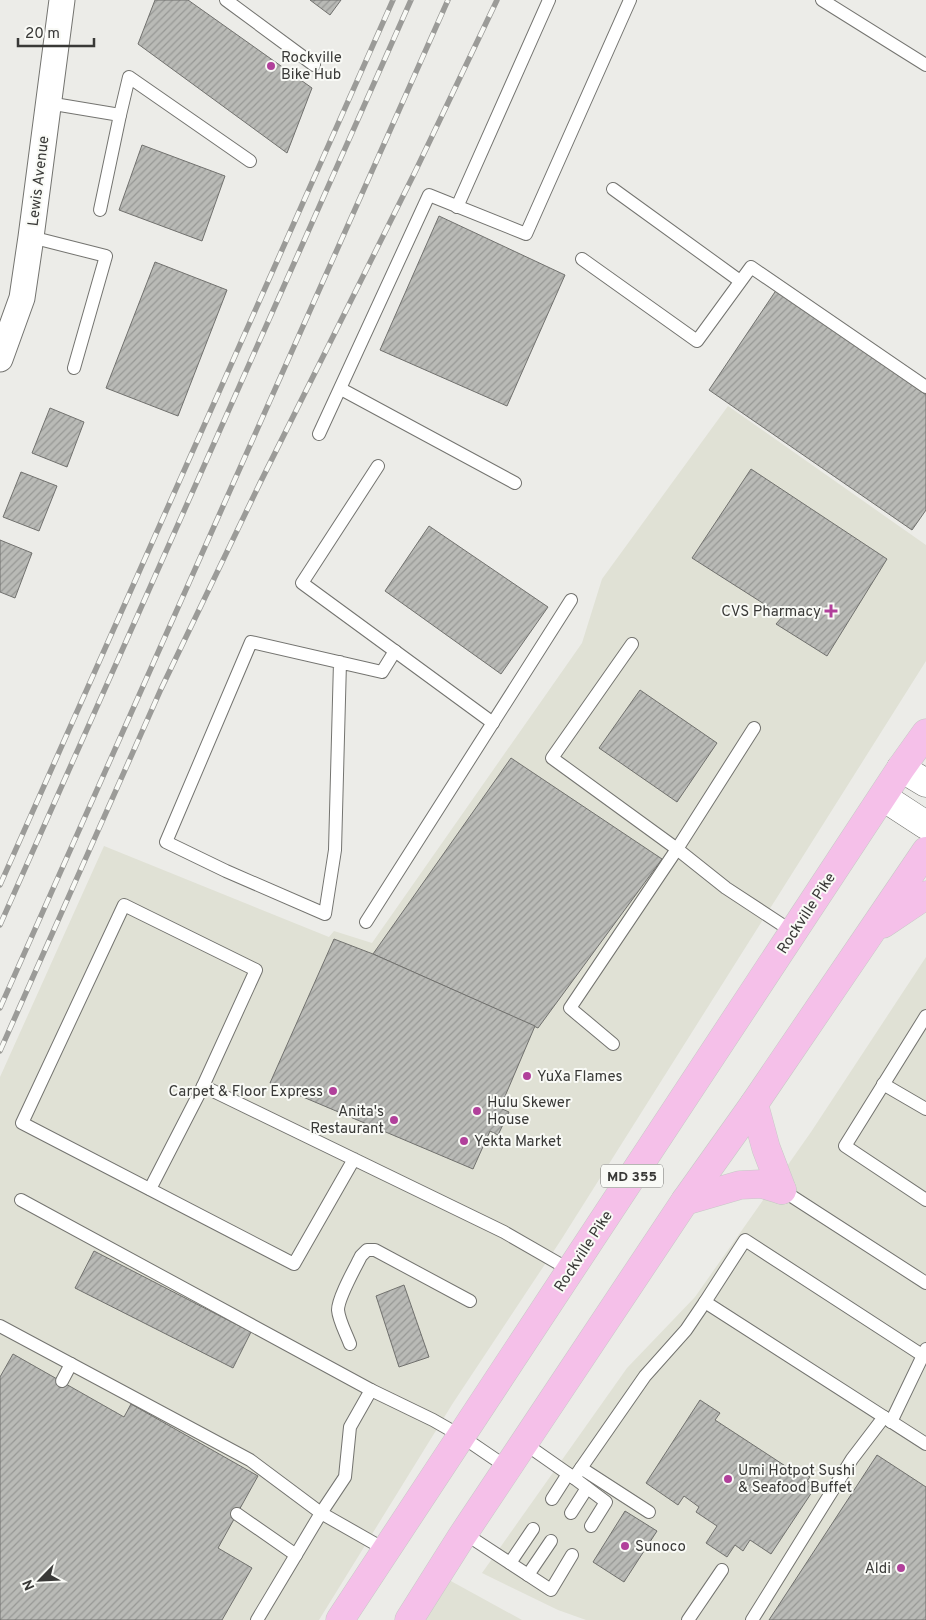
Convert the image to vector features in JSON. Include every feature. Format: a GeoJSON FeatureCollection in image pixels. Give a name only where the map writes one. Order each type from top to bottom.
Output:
{"type":"FeatureCollection","features":[{"type":"Feature","properties":{"kind":"main road","name":"Rockville Pike"},"geometry":{"type":"LineString","coordinates":[[340,1620],[883,797],[900,768],[926,733]]}},
{"type":"Feature","properties":{"kind":"main road"},"geometry":{"type":"LineString","coordinates":[[408,1620],[685,1201],[754,1104],[926,851]]}},
{"type":"Feature","properties":{"kind":"main road"},"geometry":{"type":"LineString","coordinates":[[868,936],[926,895]]}},
{"type":"Feature","properties":{"kind":"main road"},"geometry":{"type":"LineString","coordinates":[[754,1104],[766,1148],[782,1190]]}},
{"type":"Feature","properties":{"kind":"main road"},"geometry":{"type":"LineString","coordinates":[[685,1201],[740,1185],[762,1184],[782,1190]]}},
{"type":"Feature","properties":{"kind":"street","name":"Lewis Avenue"},"geometry":{"type":"LineString","coordinates":[[0,358],[22,298],[62,0]]}},
{"type":"Feature","properties":{"kind":"street"},"geometry":{"type":"LineString","coordinates":[[900,768],[926,783]]}},
{"type":"Feature","properties":{"kind":"street"},"geometry":{"type":"LineString","coordinates":[[883,797],[926,824]]}},
{"type":"Feature","properties":{"kind":"lane"},"geometry":{"type":"LineString","coordinates":[[226,0],[314,65]]}},
{"type":"Feature","properties":{"kind":"lane"},"geometry":{"type":"LineString","coordinates":[[457,207],[549,0]]}},
{"type":"Feature","properties":{"kind":"lane"},"geometry":{"type":"LineString","coordinates":[[320,434],[430,195],[526,234],[630,0]]}},
{"type":"Feature","properties":{"kind":"lane"},"geometry":{"type":"LineString","coordinates":[[822,0],[926,65]]}},
{"type":"Feature","properties":{"kind":"lane"},"geometry":{"type":"LineString","coordinates":[[100,210],[129,77],[250,161]]}},
{"type":"Feature","properties":{"kind":"lane"},"geometry":{"type":"LineString","coordinates":[[48,103],[120,115]]}},
{"type":"Feature","properties":{"kind":"lane"},"geometry":{"type":"LineString","coordinates":[[612,189],[740,281]]}},
{"type":"Feature","properties":{"kind":"lane"},"geometry":{"type":"LineString","coordinates":[[31,238],[106,256],[74,368]]}},
{"type":"Feature","properties":{"kind":"lane"},"geometry":{"type":"LineString","coordinates":[[582,258],[697,341],[751,267],[926,387]]}},
{"type":"Feature","properties":{"kind":"lane"},"geometry":{"type":"LineString","coordinates":[[341,389],[515,483]]}},
{"type":"Feature","properties":{"kind":"lane"},"geometry":{"type":"LineString","coordinates":[[378,466],[302,583],[493,723]]}},
{"type":"Feature","properties":{"kind":"lane"},"geometry":{"type":"LineString","coordinates":[[366,922],[571,600]]}},
{"type":"Feature","properties":{"kind":"lane"},"geometry":{"type":"LineString","coordinates":[[340,662],[335,850],[325,914],[226,871],[166,842],[251,642],[340,662],[382,672],[395,651]]}},
{"type":"Feature","properties":{"kind":"lane"},"geometry":{"type":"LineString","coordinates":[[632,644],[552,758],[677,849],[726,888],[794,932]]}},
{"type":"Feature","properties":{"kind":"lane"},"geometry":{"type":"LineString","coordinates":[[613,1044],[570,1008],[677,849],[754,728]]}},
{"type":"Feature","properties":{"kind":"lane"},"geometry":{"type":"LineString","coordinates":[[150,1189],[203,1086],[256,970],[124,905],[22,1123],[294,1264],[354,1159]]}},
{"type":"Feature","properties":{"kind":"lane"},"geometry":{"type":"LineString","coordinates":[[926,1016],[845,1146],[926,1200]]}},
{"type":"Feature","properties":{"kind":"lane"},"geometry":{"type":"LineString","coordinates":[[883,1084],[926,1109]]}},
{"type":"Feature","properties":{"kind":"lane"},"geometry":{"type":"LineString","coordinates":[[203,1086],[504,1232],[570,1270]]}},
{"type":"Feature","properties":{"kind":"lane"},"geometry":{"type":"LineString","coordinates":[[782,1190],[926,1283]]}},
{"type":"Feature","properties":{"kind":"lane"},"geometry":{"type":"LineString","coordinates":[[21,1200],[371,1390],[433,1420],[461,1436],[508,1468]]}},
{"type":"Feature","properties":{"kind":"lane"},"geometry":{"type":"LineString","coordinates":[[552,1499],[571,1476],[582,1468],[645,1376],[686,1330],[745,1240],[924,1352],[887,1419],[852,1459],[752,1620]]}},
{"type":"Feature","properties":{"kind":"lane"},"geometry":{"type":"LineString","coordinates":[[350,1344],[338,1308],[340,1298],[361,1256],[366,1250],[375,1250],[470,1301]]}},
{"type":"Feature","properties":{"kind":"lane"},"geometry":{"type":"LineString","coordinates":[[705,1302],[926,1444]]}},
{"type":"Feature","properties":{"kind":"lane"},"geometry":{"type":"LineString","coordinates":[[0,1326],[250,1460],[321,1513],[386,1550]]}},
{"type":"Feature","properties":{"kind":"lane"},"geometry":{"type":"LineString","coordinates":[[62,1381],[71,1364]]}},
{"type":"Feature","properties":{"kind":"lane"},"geometry":{"type":"LineString","coordinates":[[257,1620],[321,1513],[345,1477],[350,1427],[371,1390]]}},
{"type":"Feature","properties":{"kind":"lane"},"geometry":{"type":"LineString","coordinates":[[524,1443],[606,1502],[591,1526]]}},
{"type":"Feature","properties":{"kind":"lane"},"geometry":{"type":"LineString","coordinates":[[582,1468],[649,1512]]}},
{"type":"Feature","properties":{"kind":"lane"},"geometry":{"type":"LineString","coordinates":[[571,1513],[587,1488]]}},
{"type":"Feature","properties":{"kind":"lane"},"geometry":{"type":"LineString","coordinates":[[237,1514],[296,1555]]}},
{"type":"Feature","properties":{"kind":"lane"},"geometry":{"type":"LineString","coordinates":[[510,1563],[533,1528]]}},
{"type":"Feature","properties":{"kind":"lane"},"geometry":{"type":"LineString","coordinates":[[464,1533],[551,1590],[572,1555]]}},
{"type":"Feature","properties":{"kind":"lane"},"geometry":{"type":"LineString","coordinates":[[528,1575],[551,1541]]}},
{"type":"Feature","properties":{"kind":"lane"},"geometry":{"type":"LineString","coordinates":[[688,1620],[722,1570]]}},
{"type":"Feature","properties":{"kind":"shaded area"},"geometry":{"type":"Polygon","coordinates":[[[728,406],[926,545],[926,661],[561,1240],[453,1403],[319,1620],[0,1620],[0,1077],[104,846],[329,937],[334,931],[372,943],[582,643],[602,579],[728,406]]]}},
{"type":"Feature","properties":{"kind":"shaded area"},"geometry":{"type":"Polygon","coordinates":[[[926,957],[926,1620],[586,1620],[558,1610],[482,1573],[627,1368],[695,1297],[811,1132],[926,957]]]}},
{"type":"Feature","properties":{"kind":"shaded area"},"geometry":{"type":"Polygon","coordinates":[[[449,1580],[522,1620],[424,1620],[449,1580]]]}},
{"type":"Feature","properties":{"kind":"building"},"geometry":{"type":"Polygon","coordinates":[[[155,0],[188,0],[312,88],[287,153],[138,44],[155,0]]]}},
{"type":"Feature","properties":{"kind":"building"},"geometry":{"type":"Polygon","coordinates":[[[310,0],[341,0],[330,15],[310,0]]]}},
{"type":"Feature","properties":{"kind":"building"},"geometry":{"type":"Polygon","coordinates":[[[142,145],[225,176],[202,241],[119,210],[142,145]]]}},
{"type":"Feature","properties":{"kind":"building"},"geometry":{"type":"Polygon","coordinates":[[[439,216],[565,275],[507,406],[380,350],[439,216]]]}},
{"type":"Feature","properties":{"kind":"building"},"geometry":{"type":"Polygon","coordinates":[[[155,262],[227,290],[178,416],[106,388],[155,262]]]}},
{"type":"Feature","properties":{"kind":"building"},"geometry":{"type":"Polygon","coordinates":[[[777,289],[926,395],[926,510],[912,530],[709,390],[777,289]]]}},
{"type":"Feature","properties":{"kind":"building"},"geometry":{"type":"Polygon","coordinates":[[[50,408],[84,422],[67,467],[32,453],[50,408]]]}},
{"type":"Feature","properties":{"kind":"building","name":"CVS Pharmacy"},"geometry":{"type":"Polygon","coordinates":[[[751,469],[887,559],[827,656],[776,624],[783,616],[692,558],[751,469]]]}},
{"type":"Feature","properties":{"kind":"building"},"geometry":{"type":"Polygon","coordinates":[[[21,472],[57,486],[39,531],[3,517],[21,472]]]}},
{"type":"Feature","properties":{"kind":"building"},"geometry":{"type":"Polygon","coordinates":[[[429,526],[548,607],[501,674],[385,591],[429,526]]]}},
{"type":"Feature","properties":{"kind":"building"},"geometry":{"type":"Polygon","coordinates":[[[0,540],[32,553],[15,598],[0,592],[0,540]]]}},
{"type":"Feature","properties":{"kind":"building"},"geometry":{"type":"Polygon","coordinates":[[[640,690],[717,743],[677,802],[599,748],[640,690]]]}},
{"type":"Feature","properties":{"kind":"building"},"geometry":{"type":"Polygon","coordinates":[[[511,758],[662,859],[538,1028],[373,954],[511,758]]]}},
{"type":"Feature","properties":{"kind":"building"},"geometry":{"type":"Polygon","coordinates":[[[334,939],[373,954],[535,1026],[500,1108],[509,1112],[498,1135],[490,1131],[473,1169],[270,1083],[334,939]]]}},
{"type":"Feature","properties":{"kind":"building"},"geometry":{"type":"Polygon","coordinates":[[[94,1251],[251,1332],[233,1368],[75,1288],[94,1251]]]}},
{"type":"Feature","properties":{"kind":"building"},"geometry":{"type":"Polygon","coordinates":[[[404,1285],[429,1357],[399,1367],[376,1296],[404,1285]]]}},
{"type":"Feature","properties":{"kind":"building"},"geometry":{"type":"Polygon","coordinates":[[[13,1354],[124,1417],[131,1404],[258,1476],[218,1548],[252,1568],[222,1620],[0,1620],[0,1377],[13,1354]]]}},
{"type":"Feature","properties":{"kind":"building","name":"Umi Hotpot Sushi & Seafood Buffet"},"geometry":{"type":"Polygon","coordinates":[[[700,1400],[720,1413],[715,1420],[793,1471],[795,1468],[810,1477],[807,1481],[816,1486],[771,1554],[750,1540],[743,1551],[735,1545],[727,1557],[706,1543],[717,1526],[696,1512],[699,1507],[684,1496],[678,1505],[646,1483],[700,1400]]]}},
{"type":"Feature","properties":{"kind":"building"},"geometry":{"type":"Polygon","coordinates":[[[877,1455],[926,1487],[926,1620],[769,1620],[877,1455]]]}},
{"type":"Feature","properties":{"kind":"building","name":"Sunoco"},"geometry":{"type":"Polygon","coordinates":[[[625,1511],[657,1531],[624,1582],[593,1562],[625,1511]]]}},
{"type":"Feature","properties":{"kind":"railway"},"geometry":{"type":"LineString","coordinates":[[0,885],[393,0]]}},
{"type":"Feature","properties":{"kind":"railway"},"geometry":{"type":"LineString","coordinates":[[0,925],[411,0]]}},
{"type":"Feature","properties":{"kind":"railway"},"geometry":{"type":"LineString","coordinates":[[0,1008],[448,0]]}},
{"type":"Feature","properties":{"kind":"railway"},"geometry":{"type":"LineString","coordinates":[[0,1051],[161,689],[260,483],[415,172],[497,0]]}},
{"type":"Feature","properties":{"kind":"place","name":"Rockville Bike Hub"},"geometry":{"type":"Point","coordinates":[271,66]}},
{"type":"Feature","properties":{"kind":"place","name":"CVS Pharmacy"},"geometry":{"type":"Point","coordinates":[831,611]}},
{"type":"Feature","properties":{"kind":"place","name":"YuXa Flames"},"geometry":{"type":"Point","coordinates":[527,1076]}},
{"type":"Feature","properties":{"kind":"place","name":"Carpet & Floor Express"},"geometry":{"type":"Point","coordinates":[333,1091]}},
{"type":"Feature","properties":{"kind":"place","name":"Hulu Skewer House"},"geometry":{"type":"Point","coordinates":[477,1111]}},
{"type":"Feature","properties":{"kind":"place","name":"Anita's Restaurant"},"geometry":{"type":"Point","coordinates":[394,1120]}},
{"type":"Feature","properties":{"kind":"place","name":"Yekta Market"},"geometry":{"type":"Point","coordinates":[464,1141]}},
{"type":"Feature","properties":{"kind":"place","name":"Umi Hotpot Sushi & Seafood Buffet"},"geometry":{"type":"Point","coordinates":[728,1479]}},
{"type":"Feature","properties":{"kind":"place","name":"Sunoco"},"geometry":{"type":"Point","coordinates":[625,1546]}},
{"type":"Feature","properties":{"kind":"place","name":"Aldi"},"geometry":{"type":"Point","coordinates":[901,1568]}}]}
